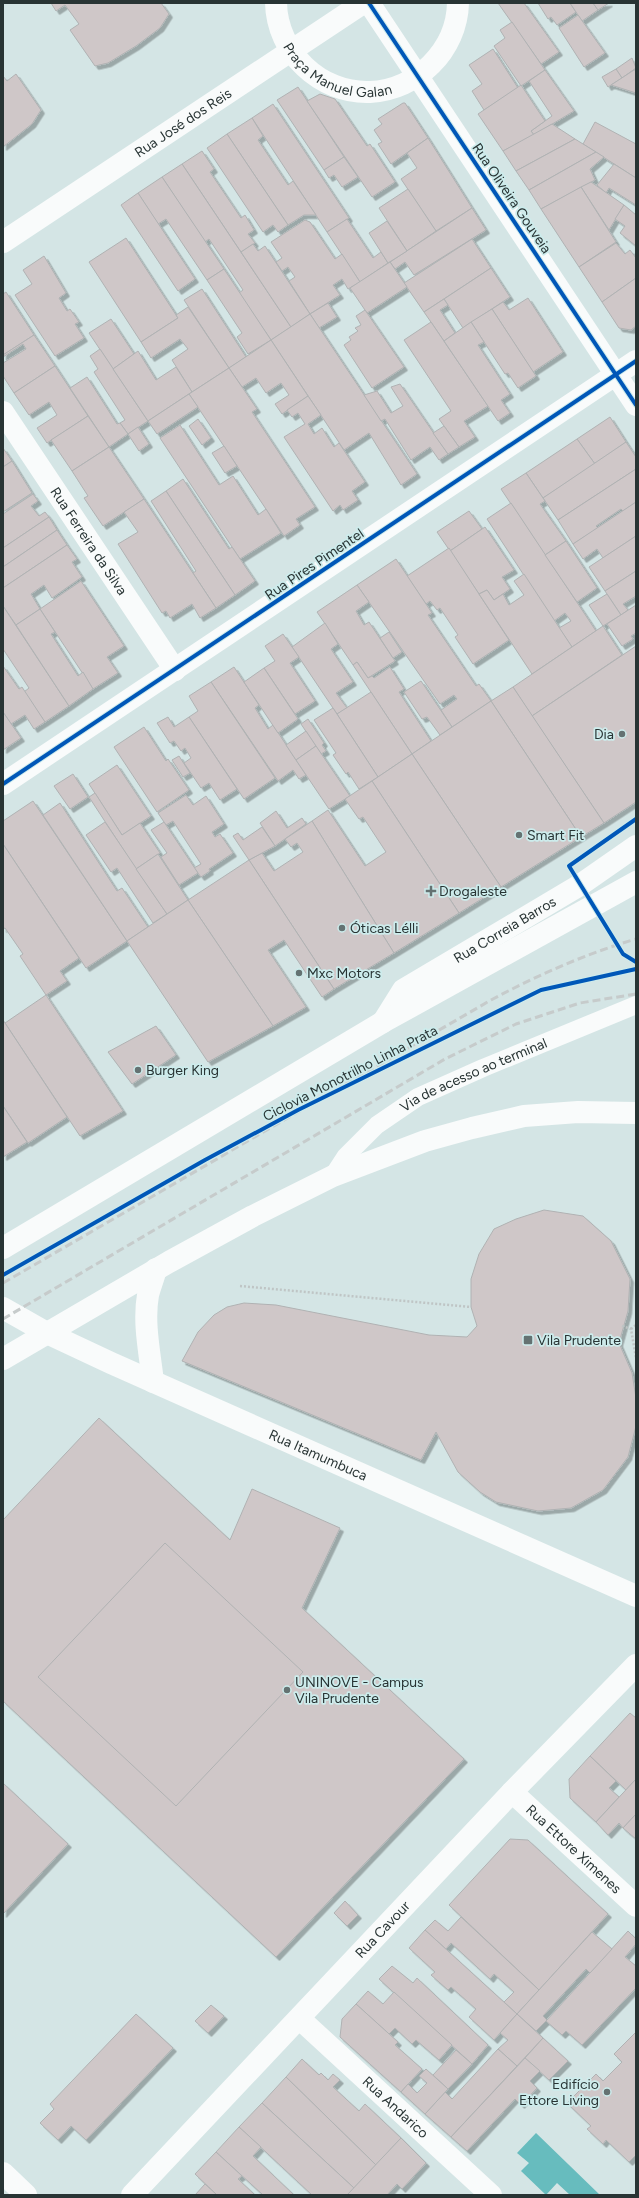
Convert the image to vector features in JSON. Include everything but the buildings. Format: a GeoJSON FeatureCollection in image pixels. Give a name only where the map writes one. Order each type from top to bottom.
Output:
{"type":"FeatureCollection","features":[{"type":"Feature","properties":{"kind":"main road","name":"Praça Manuel Galan"},"geometry":{"type":"LineString","coordinates":[[276,3],[276,15],[282,35],[290,51],[305,68],[320,79],[344,89],[370,92],[395,87],[418,76],[437,60],[450,39],[458,16],[458,3]]}},
{"type":"Feature","properties":{"kind":"main road","name":"Rua José dos Reis"},"geometry":{"type":"LineString","coordinates":[[3,242],[363,3]]}},
{"type":"Feature","properties":{"kind":"main road","name":"Rua Oliveira Gouveia"},"geometry":{"type":"LineString","coordinates":[[369,3],[636,405]]}},
{"type":"Feature","properties":{"kind":"main road","name":"Rua Pires Pimentel"},"geometry":{"type":"LineString","coordinates":[[3,784],[636,361]]}},
{"type":"Feature","properties":{"kind":"main road","name":"Rua Ferreira da Silva"},"geometry":{"type":"LineString","coordinates":[[3,412],[175,670]]}},
{"type":"Feature","properties":{"kind":"main road","name":"Rua Correia Barros"},"geometry":{"type":"LineString","coordinates":[[383,1022],[403,990],[580,885],[636,846]]}},
{"type":"Feature","properties":{"kind":"main road"},"geometry":{"type":"LineString","coordinates":[[3,1248],[383,1022],[636,882]]}},
{"type":"Feature","properties":{"kind":"main road"},"geometry":{"type":"LineString","coordinates":[[3,1359],[156,1269],[253,1216],[333,1176],[425,1141],[524,1116],[578,1112],[636,1113]]}},
{"type":"Feature","properties":{"kind":"main road"},"geometry":{"type":"LineString","coordinates":[[153,1382],[147,1333],[148,1296],[156,1269]]}},
{"type":"Feature","properties":{"kind":"main road","name":"Rua Itamumbuca"},"geometry":{"type":"LineString","coordinates":[[3,1308],[47,1333],[153,1382],[636,1596]]}},
{"type":"Feature","properties":{"kind":"main road","name":"Rua Cavour"},"geometry":{"type":"LineString","coordinates":[[132,2195],[300,2019],[512,1792],[636,1665]]}},
{"type":"Feature","properties":{"kind":"main road","name":"Rua Ettore Ximenes"},"geometry":{"type":"LineString","coordinates":[[512,1792],[636,1906]]}},
{"type":"Feature","properties":{"kind":"main road","name":"Rua Andarico"},"geometry":{"type":"LineString","coordinates":[[300,2019],[491,2195]]}},
{"type":"Feature","properties":{"kind":"main road"},"geometry":{"type":"LineString","coordinates":[[3,2173],[26,2195]]}},
{"type":"Feature","properties":{"kind":"lane"},"geometry":{"type":"LineString","coordinates":[[605,898],[636,895]]}},
{"type":"Feature","properties":{"kind":"lane","name":"Via de acesso ao terminal"},"geometry":{"type":"LineString","coordinates":[[333,1176],[346,1156],[377,1125],[418,1097],[483,1068],[636,1005]]}},
{"type":"Feature","properties":{"kind":"path"},"geometry":{"type":"LineString","coordinates":[[240,1286],[471,1307]]}},
{"type":"Feature","properties":{"kind":"path"},"geometry":{"type":"LineString","coordinates":[[631,1329],[636,1325]]}},
{"type":"Feature","properties":{"kind":"path"},"geometry":{"type":"LineString","coordinates":[[622,1326],[631,1329]]}},
{"type":"Feature","properties":{"kind":"path"},"geometry":{"type":"LineString","coordinates":[[631,1329],[636,1358]]}},
{"type":"Feature","properties":{"kind":"water"},"geometry":{"type":"Polygon","coordinates":[[[536,2133],[600,2195],[570,2195],[557,2183],[546,2195],[521,2171],[529,2163],[517,2153],[536,2133]]]}},
{"type":"Feature","properties":{"kind":"railway"},"geometry":{"type":"LineString","coordinates":[[3,1283],[491,1000],[562,966],[598,951],[636,939]]}},
{"type":"Feature","properties":{"kind":"railway"},"geometry":{"type":"LineString","coordinates":[[3,1319],[445,1059],[516,1024],[580,1003],[636,994]]}},
{"type":"Feature","properties":{"kind":"cycle path"},"geometry":{"type":"LineString","coordinates":[[369,3],[636,405]]}},
{"type":"Feature","properties":{"kind":"cycle path"},"geometry":{"type":"LineString","coordinates":[[3,784],[636,361]]}},
{"type":"Feature","properties":{"kind":"cycle path"},"geometry":{"type":"LineString","coordinates":[[636,819],[569,866],[623,954],[636,962]]}},
{"type":"Feature","properties":{"kind":"cycle path","name":"Ciclovia Monotrilho Linha Prata"},"geometry":{"type":"LineString","coordinates":[[3,1275],[205,1160],[298,1110],[541,990],[636,969]]}},
{"type":"Feature","properties":{"kind":"place","name":"Dia"},"geometry":{"type":"Point","coordinates":[622,734]}},
{"type":"Feature","properties":{"kind":"place","name":"Smart Fit"},"geometry":{"type":"Point","coordinates":[519,835]}},
{"type":"Feature","properties":{"kind":"place","name":"Drogaleste"},"geometry":{"type":"Point","coordinates":[431,891]}},
{"type":"Feature","properties":{"kind":"place","name":"Óticas Lélli"},"geometry":{"type":"Point","coordinates":[342,928]}},
{"type":"Feature","properties":{"kind":"place","name":"Mxc Motors"},"geometry":{"type":"Point","coordinates":[299,973]}},
{"type":"Feature","properties":{"kind":"place","name":"Burger King"},"geometry":{"type":"Point","coordinates":[138,1070]}},
{"type":"Feature","properties":{"kind":"place","name":"Vila Prudente"},"geometry":{"type":"Point","coordinates":[528,1340]}},
{"type":"Feature","properties":{"kind":"place","name":"UNINOVE - Campus Vila Prudente"},"geometry":{"type":"Point","coordinates":[287,1690]}},
{"type":"Feature","properties":{"kind":"place","name":"Edifício Ettore Living"},"geometry":{"type":"Point","coordinates":[607,2092]}}]}
